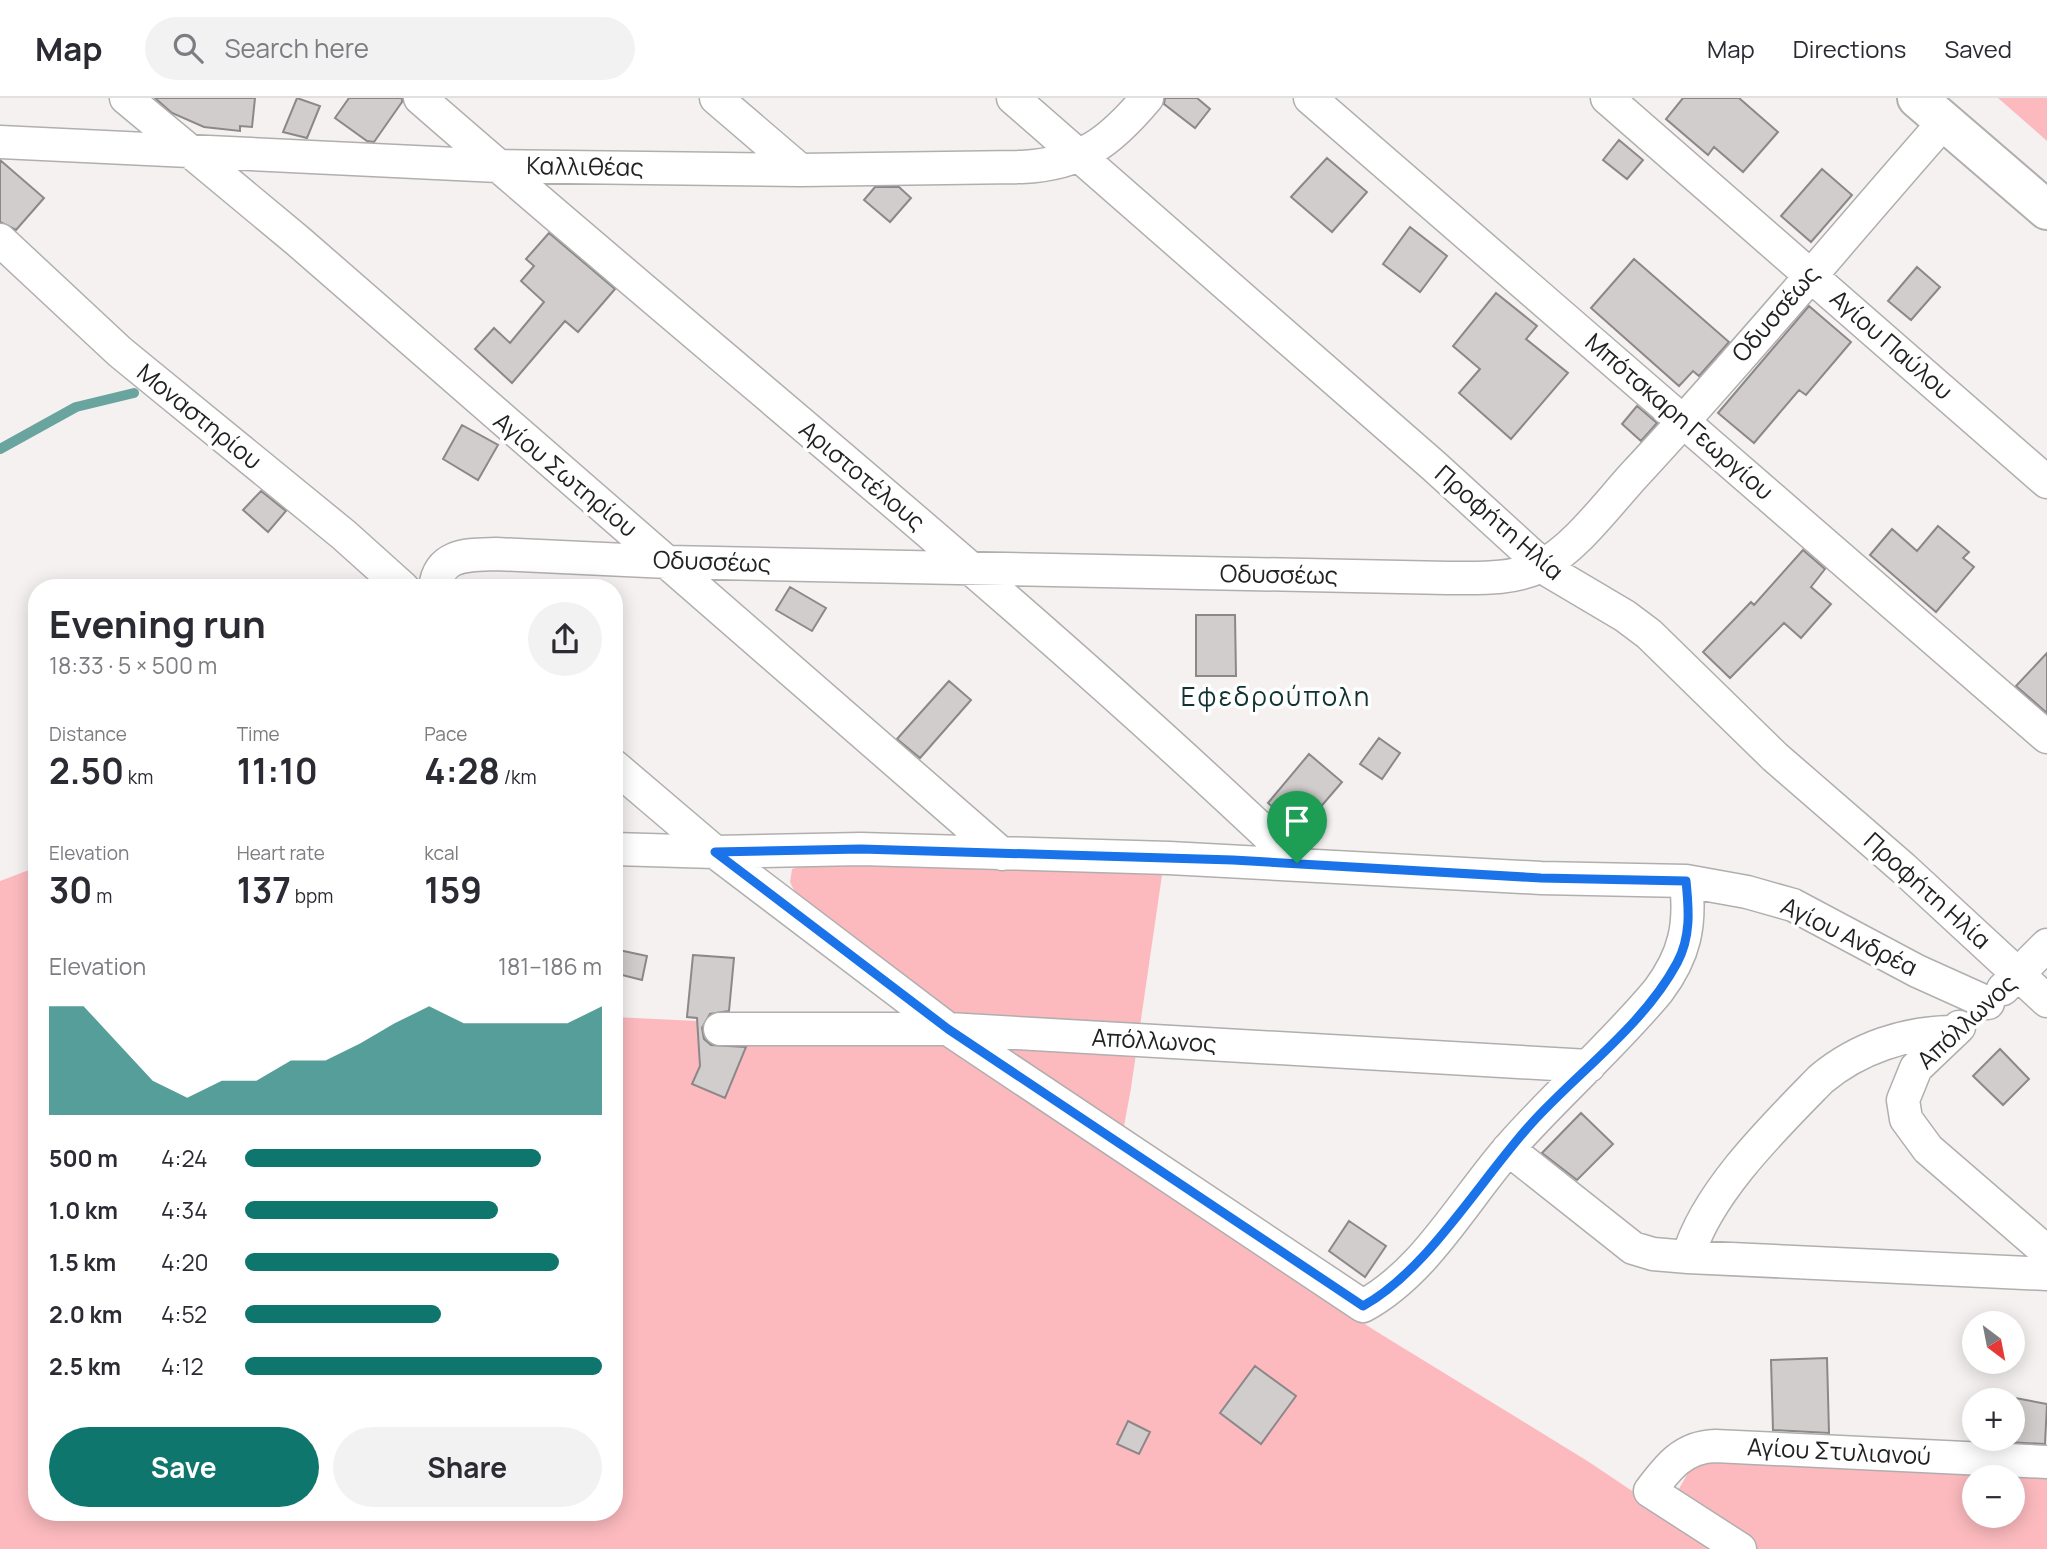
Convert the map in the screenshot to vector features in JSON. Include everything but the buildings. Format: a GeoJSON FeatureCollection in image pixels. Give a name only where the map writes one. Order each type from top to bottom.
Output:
{"type":"FeatureCollection","features":[{"type":"Feature","properties":{"kind":"street","name":"Αγίου Σωτηρίου"},"geometry":{"type":"LineString","coordinates":[[126,98],[668,562],[1002,854]]}},
{"type":"Feature","properties":{"kind":"street","name":"Αριστοτέλους"},"geometry":{"type":"LineString","coordinates":[[419,98],[970,568],[1199,769],[1297,863]]}},
{"type":"Feature","properties":{"kind":"street"},"geometry":{"type":"LineString","coordinates":[[716,98],[800,170]]}},
{"type":"Feature","properties":{"kind":"street","name":"Προφήτη Ηλία"},"geometry":{"type":"LineString","coordinates":[[1013,98],[1434,466],[1542,565],[1625,616],[1649,634],[1775,757],[1903,868],[2047,1001]]}},
{"type":"Feature","properties":{"kind":"street","name":"Καλλιθέας"},"geometry":{"type":"LineString","coordinates":[[0,142],[498,166],[800,170],[1022,167],[1044,166],[1079,158],[1110,136],[1147,98]]}},
{"type":"Feature","properties":{"kind":"street","name":"Μπότσκαρη Γεωργίου"},"geometry":{"type":"LineString","coordinates":[[1310,98],[2047,737]]}},
{"type":"Feature","properties":{"kind":"street","name":"Αγίου Παύλου"},"geometry":{"type":"LineString","coordinates":[[1607,98],[2047,482]]}},
{"type":"Feature","properties":{"kind":"street"},"geometry":{"type":"LineString","coordinates":[[1930,110],[2047,210]]}},
{"type":"Feature","properties":{"kind":"street","name":"Οδυσσέως"},"geometry":{"type":"LineString","coordinates":[[438,579],[443,565],[464,555],[668,562],[1471,578],[1508,576],[1542,565],[1567,546],[1684,421],[1810,274],[1930,110]]}},
{"type":"Feature","properties":{"kind":"street","name":"Μοναστηρίου"},"geometry":{"type":"LineString","coordinates":[[0,240],[120,352],[344,535],[393,579]]}},
{"type":"Feature","properties":{"kind":"street"},"geometry":{"type":"LineString","coordinates":[[623,774],[715,852],[948,1029],[1363,1306],[1388,1291],[1508,1149],[1635,1018],[1676,965],[1688,933],[1686,881]]}},
{"type":"Feature","properties":{"kind":"street","name":"Αγίου Ανδρέα"},"geometry":{"type":"LineString","coordinates":[[623,849],[715,852],[833,848],[1297,863],[1528,877],[1686,881],[1747,892],[1793,905],[1917,971],[1988,1003]]}},
{"type":"Feature","properties":{"kind":"street","name":"Απόλλωνος"},"geometry":{"type":"LineString","coordinates":[[2047,946],[1916,1068],[1905,1092],[1903,1108],[1908,1124],[1928,1149],[2047,1252]]}},
{"type":"Feature","properties":{"kind":"street","name":"Απόλλωνος"},"geometry":{"type":"LineString","coordinates":[[720,1028],[948,1029],[1589,1066]]}},
{"type":"Feature","properties":{"kind":"street"},"geometry":{"type":"LineString","coordinates":[[1688,1257],[1707,1212],[1735,1175],[1810,1090],[1835,1067],[1901,1038],[1930,1032],[1954,1032]]}},
{"type":"Feature","properties":{"kind":"street"},"geometry":{"type":"LineString","coordinates":[[1508,1149],[1633,1248],[1653,1254],[2047,1274]]}},
{"type":"Feature","properties":{"kind":"street","name":"Αγίου Στυλιανού"},"geometry":{"type":"LineString","coordinates":[[1740,1549],[1650,1491],[1673,1462],[1689,1450],[1702,1446],[2047,1462]]}},
{"type":"Feature","properties":{"kind":"shaded area"},"geometry":{"type":"Polygon","coordinates":[[[1998,98],[2047,98],[2047,141],[1998,98]]]}},
{"type":"Feature","properties":{"kind":"shaded area"},"geometry":{"type":"Polygon","coordinates":[[[816,862],[1162,875],[1118,1159],[1374,1330],[1589,1462],[1665,1513],[1700,1452],[1962,1468],[1962,1528],[2025,1528],[2025,1472],[2047,1473],[2047,1549],[0,1549],[0,881],[28,870],[28,1521],[623,1521],[623,1017],[719,1022],[991,1044],[799,901],[790,882],[792,869],[816,862]]]}},
{"type":"Feature","properties":{"kind":"waterway"},"geometry":{"type":"LineString","coordinates":[[0,449],[76,407],[134,393]]}},
{"type":"Feature","properties":{"kind":"district","name":"Εφεδρούπολη"},"geometry":{"type":"Point","coordinates":[1276,697]}},
{"type":"Feature","properties":{"kind":"route"},"geometry":{"type":"LineString","coordinates":[[833,848],[1297,863],[1541,878],[1686,881],[1688,933],[1682,953],[1668,978],[1635,1018],[1508,1149],[1440,1234],[1388,1291],[1363,1306],[948,1029],[715,852],[833,848]]}}]}
